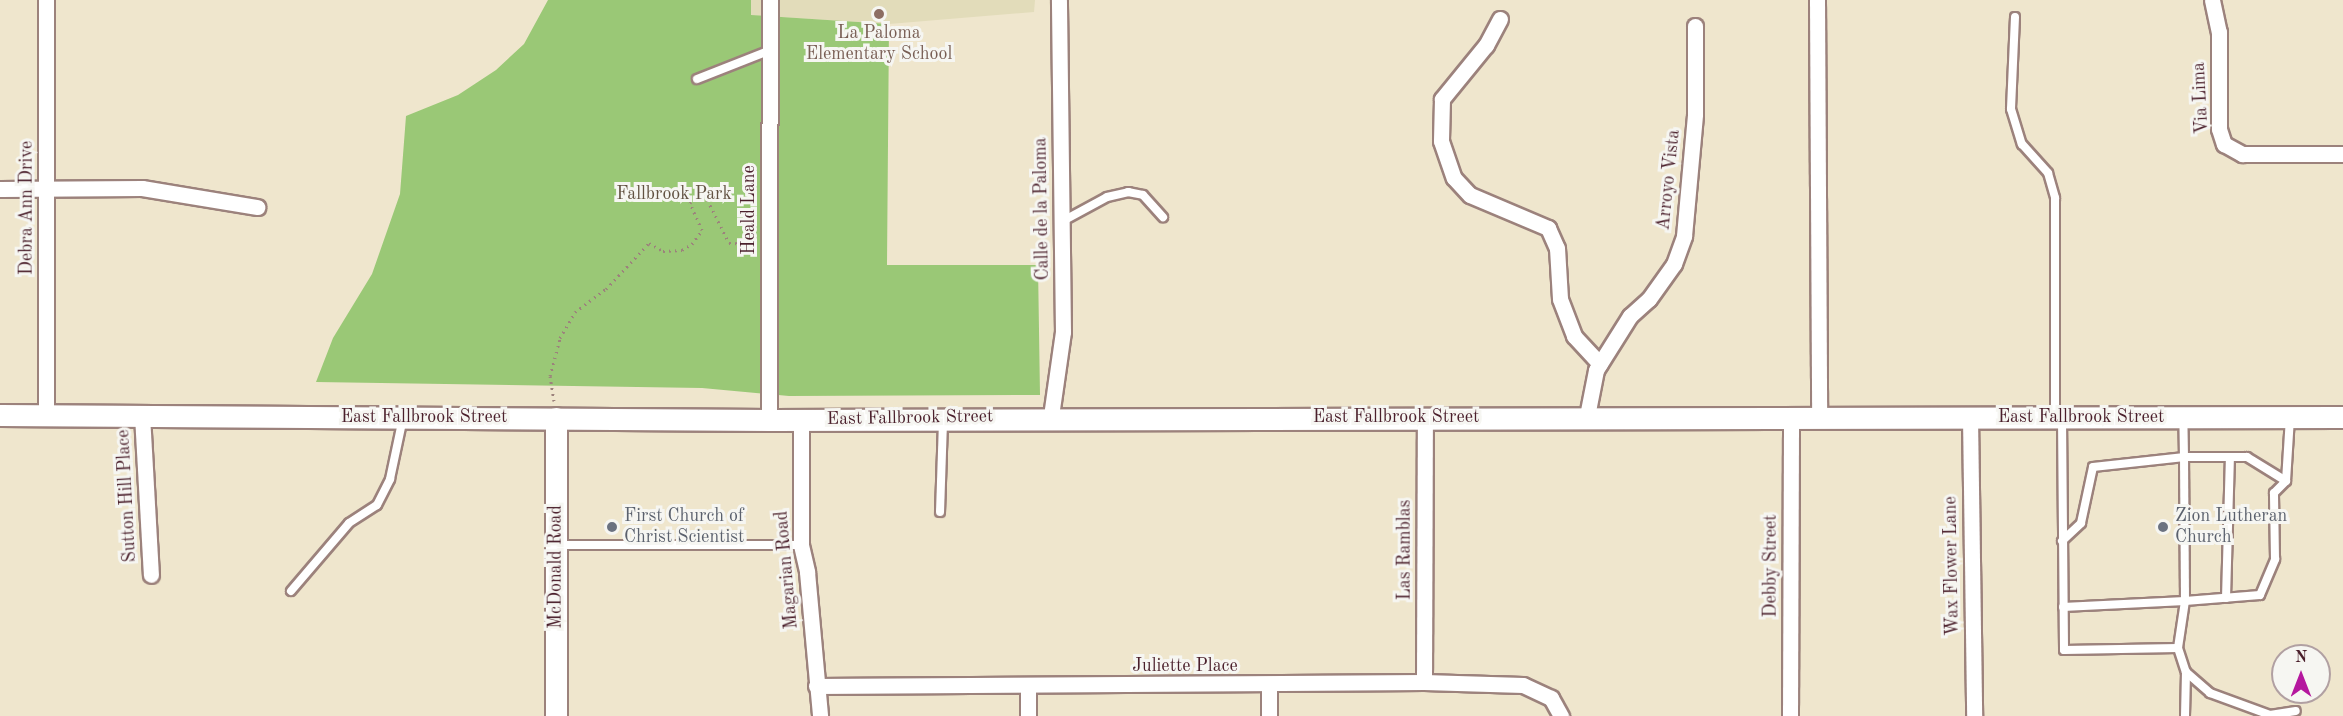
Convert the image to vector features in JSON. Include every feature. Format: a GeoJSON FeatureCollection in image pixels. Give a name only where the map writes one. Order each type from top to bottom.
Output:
{"type":"FeatureCollection","features":[{"type":"Feature","properties":{"kind":"main road","name":"East Fallbrook Street"},"geometry":{"type":"LineString","coordinates":[[0,415],[770,420],[1051,416],[2343,417]]}},
{"type":"Feature","properties":{"kind":"main road","name":"McDonald Road"},"geometry":{"type":"LineString","coordinates":[[556,418],[556,716]]}},
{"type":"Feature","properties":{"kind":"street","name":"Debra Ann Drive"},"geometry":{"type":"LineString","coordinates":[[46,0],[46,415]]}},
{"type":"Feature","properties":{"kind":"street","name":"Heald Lane"},"geometry":{"type":"LineString","coordinates":[[770,0],[768,51],[770,420]]}},
{"type":"Feature","properties":{"kind":"street","name":"Calle de la Paloma"},"geometry":{"type":"LineString","coordinates":[[1051,416],[1063,332],[1059,0]]}},
{"type":"Feature","properties":{"kind":"street"},"geometry":{"type":"LineString","coordinates":[[1817,0],[1819,418]]}},
{"type":"Feature","properties":{"kind":"street","name":"Via Lima"},"geometry":{"type":"LineString","coordinates":[[2212,0],[2219,32],[2219,129],[2224,144],[2242,154],[2343,154]]}},
{"type":"Feature","properties":{"kind":"street"},"geometry":{"type":"LineString","coordinates":[[1500,19],[1486,45],[1443,99],[1441,141],[1454,178],[1470,195],[1548,228],[1557,248],[1560,299],[1574,336],[1599,364]]}},
{"type":"Feature","properties":{"kind":"street","name":"Arroyo Vista"},"geometry":{"type":"LineString","coordinates":[[1587,416],[1587,401],[1599,364],[1630,316],[1649,299],[1674,264],[1684,236],[1695,114],[1695,26]]}},
{"type":"Feature","properties":{"kind":"street"},"geometry":{"type":"LineString","coordinates":[[0,189],[142,188],[257,207]]}},
{"type":"Feature","properties":{"kind":"street","name":"Sutton Hill Place"},"geometry":{"type":"LineString","coordinates":[[142,415],[151,575]]}},
{"type":"Feature","properties":{"kind":"street","name":"Debby Street"},"geometry":{"type":"LineString","coordinates":[[1790,716],[1791,416]]}},
{"type":"Feature","properties":{"kind":"street","name":"Wax Flower Lane"},"geometry":{"type":"LineString","coordinates":[[1970,416],[1974,716]]}},
{"type":"Feature","properties":{"kind":"street","name":"Las Ramblas"},"geometry":{"type":"LineString","coordinates":[[1424,682],[1425,418]]}},
{"type":"Feature","properties":{"kind":"street","name":"Magarian Road"},"geometry":{"type":"LineString","coordinates":[[801,420],[801,545],[807,572],[820,716]]}},
{"type":"Feature","properties":{"kind":"street","name":"Juliette Place"},"geometry":{"type":"LineString","coordinates":[[816,686],[1269,685],[1424,682],[1523,685],[1551,698],[1561,716]]}},
{"type":"Feature","properties":{"kind":"street"},"geometry":{"type":"LineString","coordinates":[[1028,685],[1028,716]]}},
{"type":"Feature","properties":{"kind":"street"},"geometry":{"type":"LineString","coordinates":[[1269,685],[1269,716]]}},
{"type":"Feature","properties":{"kind":"lane"},"geometry":{"type":"LineString","coordinates":[[2014,17],[2011,109],[2022,144],[2048,173],[2055,198],[2064,650],[2178,648]]}},
{"type":"Feature","properties":{"kind":"lane"},"geometry":{"type":"LineString","coordinates":[[697,79],[768,51]]}},
{"type":"Feature","properties":{"kind":"lane"},"geometry":{"type":"LineString","coordinates":[[1061,222],[1107,197],[1128,192],[1143,195],[1163,217]]}},
{"type":"Feature","properties":{"kind":"lane"},"geometry":{"type":"LineString","coordinates":[[291,591],[349,524],[377,506],[390,479],[404,416]]}},
{"type":"Feature","properties":{"kind":"lane"},"geometry":{"type":"LineString","coordinates":[[2183,417],[2185,601],[2178,648],[2186,672],[2185,716]]}},
{"type":"Feature","properties":{"kind":"lane"},"geometry":{"type":"LineString","coordinates":[[2063,608],[2260,595],[2275,559],[2274,493],[2286,481],[2290,417]]}},
{"type":"Feature","properties":{"kind":"lane"},"geometry":{"type":"LineString","coordinates":[[940,512],[944,418]]}},
{"type":"Feature","properties":{"kind":"lane"},"geometry":{"type":"LineString","coordinates":[[2062,542],[2081,523],[2093,467],[2184,457],[2247,457],[2286,481]]}},
{"type":"Feature","properties":{"kind":"lane"},"geometry":{"type":"LineString","coordinates":[[2226,598],[2230,457]]}},
{"type":"Feature","properties":{"kind":"lane"},"geometry":{"type":"LineString","coordinates":[[556,545],[801,545]]}},
{"type":"Feature","properties":{"kind":"lane"},"geometry":{"type":"LineString","coordinates":[[2186,672],[2210,693],[2270,715],[2296,711]]}},
{"type":"Feature","properties":{"kind":"path"},"geometry":{"type":"LineString","coordinates":[[556,418],[550,376],[560,338],[576,312],[606,290],[649,243],[663,251],[682,250],[693,244],[702,230],[690,203],[702,189],[729,243],[769,243]]}},
{"type":"Feature","properties":{"kind":"shaded area","name":"La Paloma Elementary School"},"geometry":{"type":"Polygon","coordinates":[[[751,0],[1035,0],[1034,12],[889,24],[750,15],[751,0]]]}},
{"type":"Feature","properties":{"kind":"green space","name":"Fallbrook Park"},"geometry":{"type":"Polygon","coordinates":[[[548,0],[751,0],[751,15],[889,24],[887,265],[1038,265],[1040,395],[789,396],[702,388],[316,382],[333,338],[372,274],[400,194],[406,116],[458,95],[496,70],[524,44],[548,0]]]}},
{"type":"Feature","properties":{"kind":"place","name":"La Paloma Elementary School"},"geometry":{"type":"Point","coordinates":[879,14]}},
{"type":"Feature","properties":{"kind":"place","name":"First Church of Christ Scientist"},"geometry":{"type":"Point","coordinates":[612,527]}},
{"type":"Feature","properties":{"kind":"place","name":"Zion Lutheran Church"},"geometry":{"type":"Point","coordinates":[2163,527]}}]}
